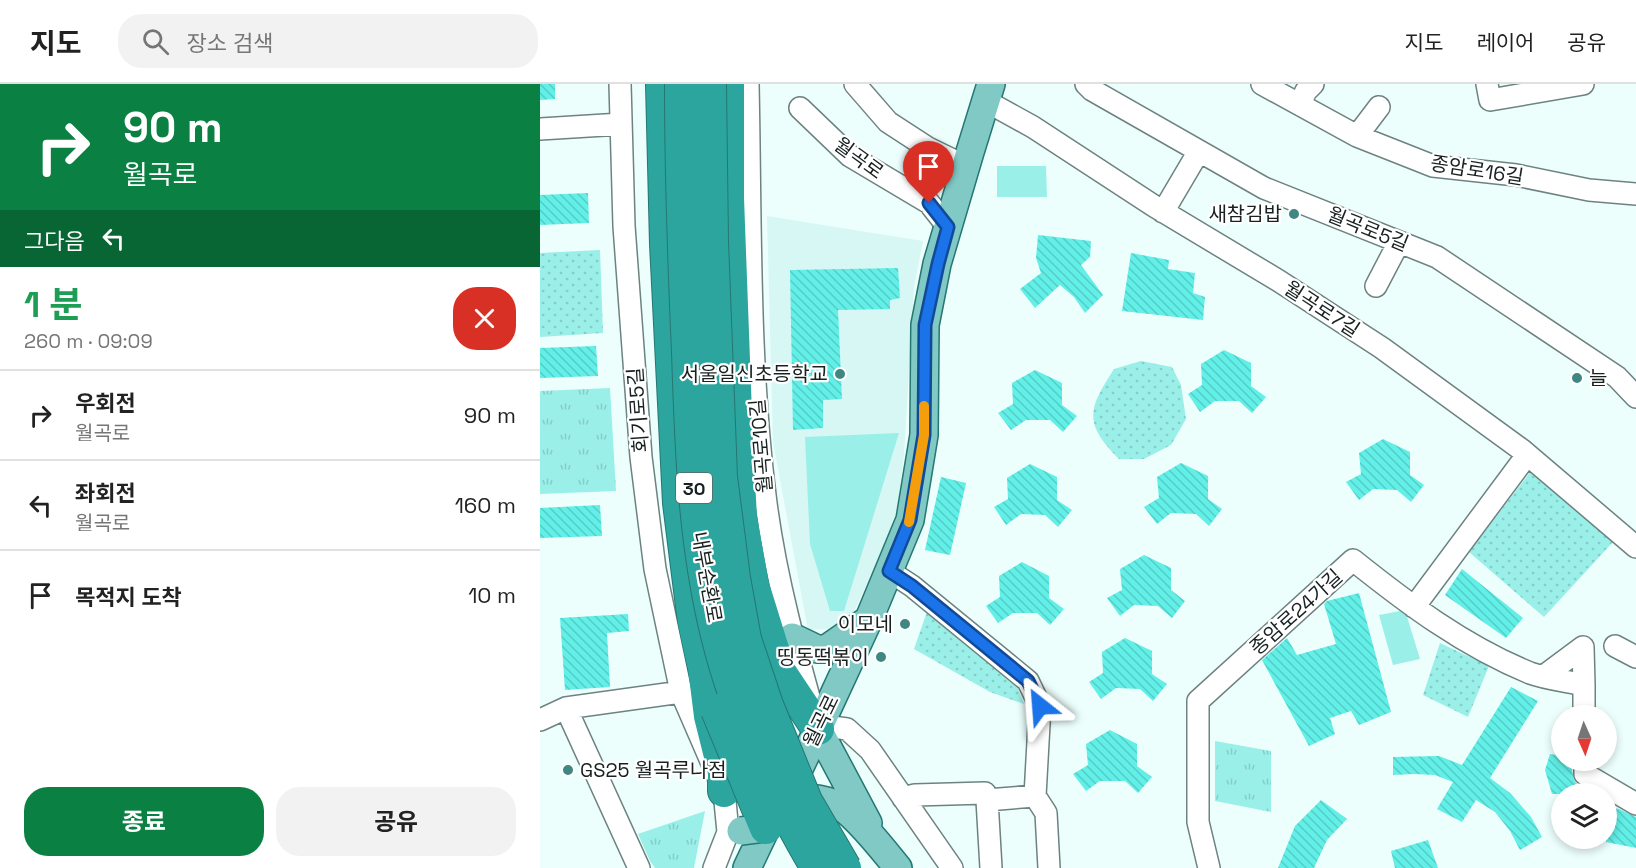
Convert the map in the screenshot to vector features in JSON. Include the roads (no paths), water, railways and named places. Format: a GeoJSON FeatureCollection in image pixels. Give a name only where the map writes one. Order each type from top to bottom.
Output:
{"type":"FeatureCollection","features":[{"type":"Feature","properties":{"kind":"highway"},"geometry":{"type":"LineString","coordinates":[[662,84],[666,244],[678,503],[694,622],[704,668],[717,710],[747,843]]}},
{"type":"Feature","properties":{"kind":"highway","name":"내부순환로"},"geometry":{"type":"LineString","coordinates":[[681,84],[682,212],[690,424],[693,479],[704,574],[717,637],[744,719],[763,768],[817,868]]}},
{"type":"Feature","properties":{"kind":"highway","name":"내부순환로"},"geometry":{"type":"LineString","coordinates":[[710,84],[712,242],[721,477],[734,578],[746,639],[766,705],[807,801],[845,868]]}},
{"type":"Feature","properties":{"kind":"highway"},"geometry":{"type":"LineString","coordinates":[[728,84],[728,198],[736,441],[741,518],[753,585],[780,672],[812,742]]}},
{"type":"Feature","properties":{"kind":"highway"},"geometry":{"type":"LineString","coordinates":[[704,668],[710,716],[724,781]]}},
{"type":"Feature","properties":{"kind":"main road","name":"월곡로"},"geometry":{"type":"LineString","coordinates":[[747,843],[798,797],[812,742],[869,619],[910,520],[924,435],[925,325],[948,227],[989,93]]}},
{"type":"Feature","properties":{"kind":"main road"},"geometry":{"type":"LineString","coordinates":[[792,637],[818,649],[826,649],[869,619]]}},
{"type":"Feature","properties":{"kind":"main road"},"geometry":{"type":"LineString","coordinates":[[812,742],[890,858]]}},
{"type":"Feature","properties":{"kind":"main road"},"geometry":{"type":"LineString","coordinates":[[798,797],[838,805],[890,858]]}},
{"type":"Feature","properties":{"kind":"street","name":"회기로5길"},"geometry":{"type":"LineString","coordinates":[[620,84],[624,226],[641,457],[655,569],[681,692],[724,781],[747,843],[714,868]]}},
{"type":"Feature","properties":{"kind":"street","name":"월곡로10길"},"geometry":{"type":"LineString","coordinates":[[748,84],[750,229],[760,445],[766,504],[812,742]]}},
{"type":"Feature","properties":{"kind":"street"},"geometry":{"type":"LineString","coordinates":[[855,84],[888,122],[928,148],[965,166]]}},
{"type":"Feature","properties":{"kind":"street","name":"종암로16길"},"geometry":{"type":"LineString","coordinates":[[1262,84],[1357,136],[1433,166],[1516,175],[1589,190],[1636,194]]}},
{"type":"Feature","properties":{"kind":"street"},"geometry":{"type":"LineString","coordinates":[[1300,104],[1306,91],[1313,84]]}},
{"type":"Feature","properties":{"kind":"street"},"geometry":{"type":"LineString","coordinates":[[1489,92],[1569,85]]}},
{"type":"Feature","properties":{"kind":"street","name":"월곡로5길"},"geometry":{"type":"LineString","coordinates":[[1092,86],[1264,188],[1437,257],[1617,377],[1636,397]]}},
{"type":"Feature","properties":{"kind":"street","name":"월곡로7길"},"geometry":{"type":"LineString","coordinates":[[989,93],[1033,127],[1163,212],[1279,281],[1382,348],[1527,455],[1636,547]]}},
{"type":"Feature","properties":{"kind":"street"},"geometry":{"type":"LineString","coordinates":[[1357,136],[1379,107]]}},
{"type":"Feature","properties":{"kind":"street","name":"월곡로"},"geometry":{"type":"LineString","coordinates":[[800,108],[850,156],[929,203],[948,227]]}},
{"type":"Feature","properties":{"kind":"street"},"geometry":{"type":"LineString","coordinates":[[540,129],[621,124]]}},
{"type":"Feature","properties":{"kind":"street"},"geometry":{"type":"LineString","coordinates":[[1163,212],[1199,151]]}},
{"type":"Feature","properties":{"kind":"street"},"geometry":{"type":"LineString","coordinates":[[1376,286],[1399,242]]}},
{"type":"Feature","properties":{"kind":"street"},"geometry":{"type":"LineString","coordinates":[[1414,607],[1527,455]]}},
{"type":"Feature","properties":{"kind":"street","name":"종암로24가길"},"geometry":{"type":"LineString","coordinates":[[1209,868],[1198,822],[1198,701],[1353,560],[1414,607],[1461,639],[1532,674],[1584,685]]}},
{"type":"Feature","properties":{"kind":"street"},"geometry":{"type":"LineString","coordinates":[[889,571],[912,586],[1028,681],[1040,706],[1035,796],[1046,813],[1049,868]]}},
{"type":"Feature","properties":{"kind":"street"},"geometry":{"type":"LineString","coordinates":[[1615,646],[1636,657]]}},
{"type":"Feature","properties":{"kind":"street"},"geometry":{"type":"LineString","coordinates":[[1544,676],[1583,647],[1584,705]]}},
{"type":"Feature","properties":{"kind":"street"},"geometry":{"type":"LineString","coordinates":[[540,720],[566,708],[681,692]]}},
{"type":"Feature","properties":{"kind":"street"},"geometry":{"type":"LineString","coordinates":[[566,708],[639,868]]}},
{"type":"Feature","properties":{"kind":"street"},"geometry":{"type":"LineString","coordinates":[[812,742],[832,727],[847,729],[870,750],[952,868]]}},
{"type":"Feature","properties":{"kind":"street"},"geometry":{"type":"LineString","coordinates":[[1585,771],[1585,774],[1636,804]]}},
{"type":"Feature","properties":{"kind":"street"},"geometry":{"type":"LineString","coordinates":[[903,798],[915,795],[985,793],[991,868]]}},
{"type":"Feature","properties":{"kind":"street"},"geometry":{"type":"LineString","coordinates":[[987,800],[1035,796]]}},
{"type":"Feature","properties":{"kind":"place","name":"새참김밥"},"geometry":{"type":"Point","coordinates":[1294,214]}},
{"type":"Feature","properties":{"kind":"place","name":"서울일신초등학교"},"geometry":{"type":"Point","coordinates":[840,374]}},
{"type":"Feature","properties":{"kind":"place","name":"늘"},"geometry":{"type":"Point","coordinates":[1577,378]}},
{"type":"Feature","properties":{"kind":"place","name":"이모네"},"geometry":{"type":"Point","coordinates":[905,624]}},
{"type":"Feature","properties":{"kind":"place","name":"띵동떡볶이"},"geometry":{"type":"Point","coordinates":[881,657]}},
{"type":"Feature","properties":{"kind":"place","name":"GS25 월곡루나점"},"geometry":{"type":"Point","coordinates":[568,770]}}]}
